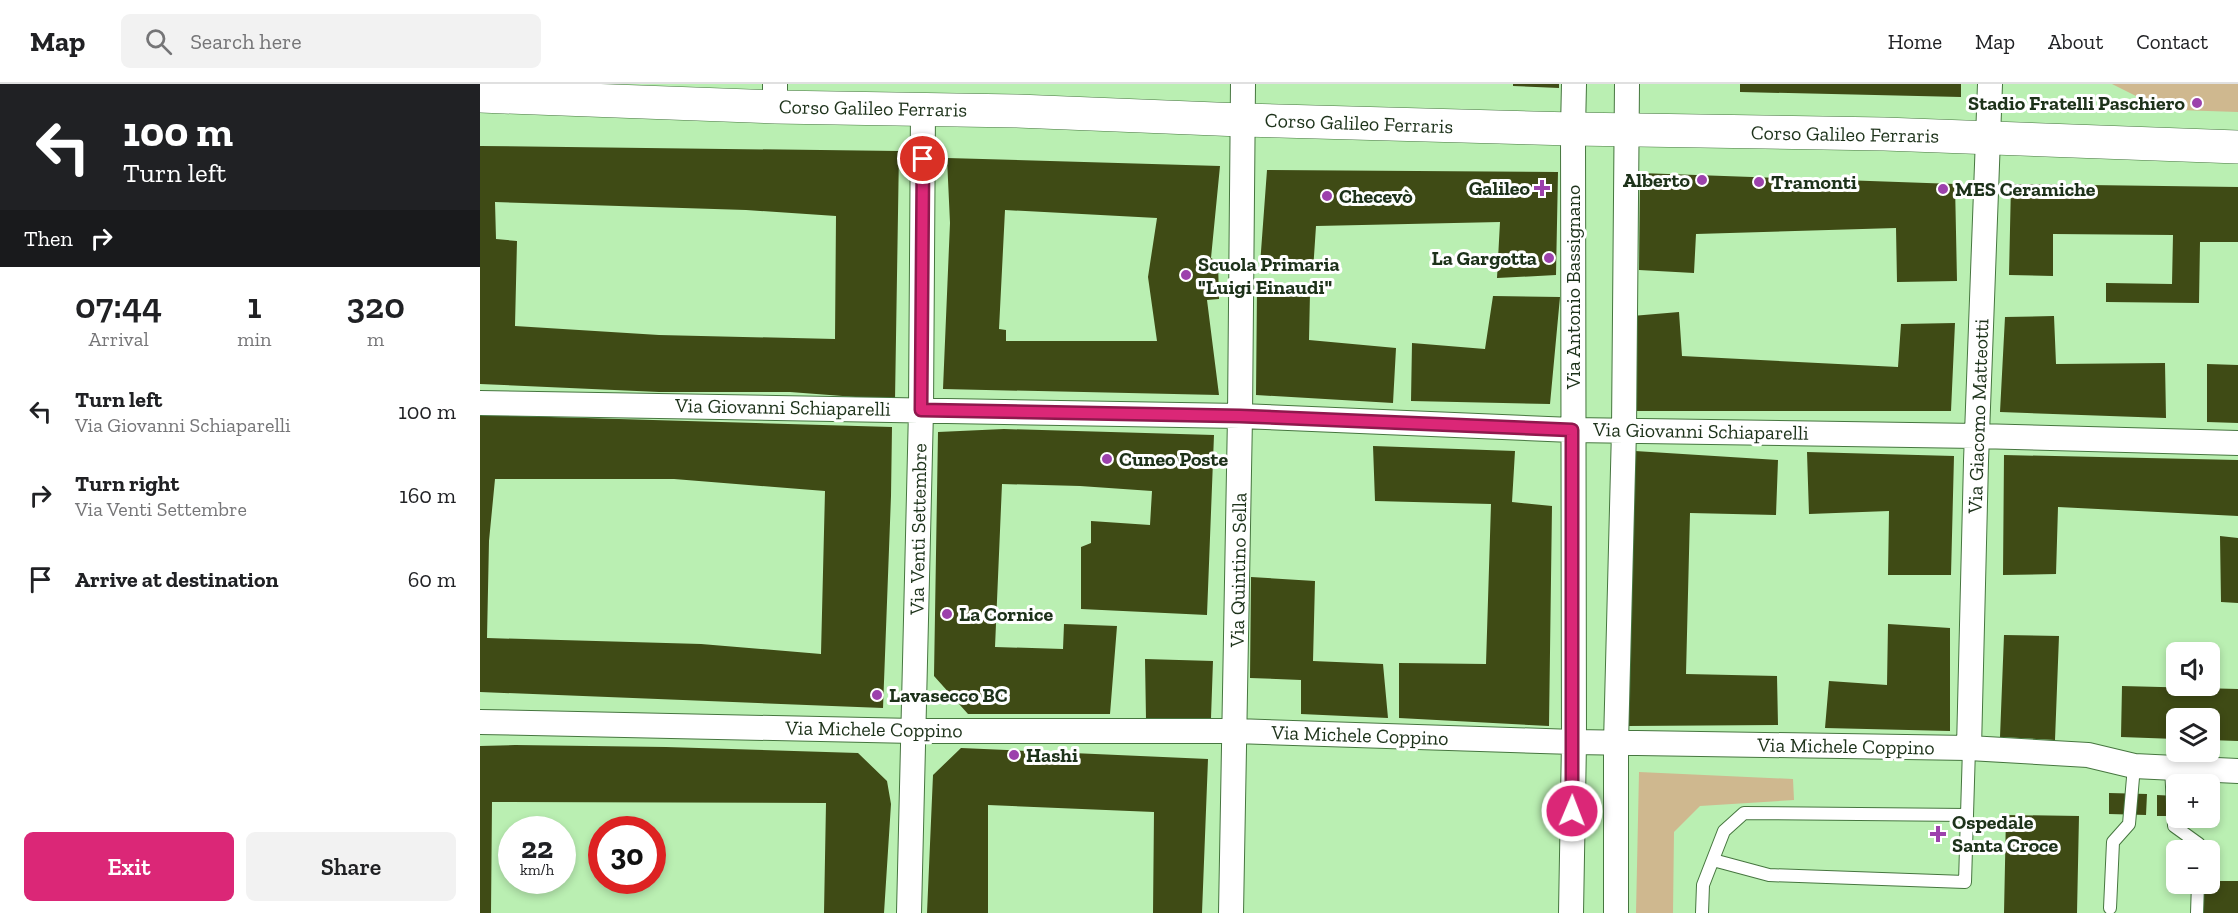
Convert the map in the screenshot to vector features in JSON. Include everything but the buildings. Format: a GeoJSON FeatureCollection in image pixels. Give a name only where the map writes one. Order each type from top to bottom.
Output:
{"type":"FeatureCollection","features":[{"type":"Feature","properties":{"kind":"street","name":"Via Quintino Sella"},"geometry":{"type":"LineString","coordinates":[[1231,913],[1240,416],[1243,84]]}},
{"type":"Feature","properties":{"kind":"street","name":"Via Antonio Bassignano"},"geometry":{"type":"LineString","coordinates":[[1570,913],[1574,742],[1572,430],[1574,84]]}},
{"type":"Feature","properties":{"kind":"street"},"geometry":{"type":"LineString","coordinates":[[1616,913],[1616,742],[1624,430],[1627,84]]}},
{"type":"Feature","properties":{"kind":"street","name":"Via Giacomo Matteotti"},"geometry":{"type":"LineString","coordinates":[[1969,748],[1977,436],[1990,84]]}},
{"type":"Feature","properties":{"kind":"street","name":"Corso Galileo Ferraris"},"geometry":{"type":"LineString","coordinates":[[480,96],[775,95],[923,109],[1241,120],[1989,138],[2238,147]]}},
{"type":"Feature","properties":{"kind":"street","name":"Via Venti Settembre"},"geometry":{"type":"LineString","coordinates":[[909,913],[921,410],[923,109]]}},
{"type":"Feature","properties":{"kind":"street","name":"Via Giovanni Schiaparelli"},"geometry":{"type":"LineString","coordinates":[[480,403],[1240,416],[1572,430],[1977,436],[2238,443]]}},
{"type":"Feature","properties":{"kind":"street","name":"Via Michele Coppino"},"geometry":{"type":"LineString","coordinates":[[480,722],[914,731],[1235,731],[1574,742],[1969,748],[2088,755],[2134,766],[2238,771]]}},
{"type":"Feature","properties":{"kind":"lane"},"geometry":{"type":"LineString","coordinates":[[1713,860],[1769,875],[1965,882],[1969,748]]}},
{"type":"Feature","properties":{"kind":"lane"},"geometry":{"type":"LineString","coordinates":[[2110,908],[2113,842],[2129,824],[2134,766]]}},
{"type":"Feature","properties":{"kind":"lane"},"geometry":{"type":"LineString","coordinates":[[2171,768],[2174,826],[2193,840]]}},
{"type":"Feature","properties":{"kind":"lane"},"geometry":{"type":"LineString","coordinates":[[1702,913],[1703,885],[1724,831],[1744,813],[1967,815]]}},
{"type":"Feature","properties":{"kind":"lane"},"geometry":{"type":"LineString","coordinates":[[2198,894],[2198,913]]}},
{"type":"Feature","properties":{"kind":"shaded area","name":"Stadio Fratelli Paschiero"},"geometry":{"type":"Polygon","coordinates":[[[2112,84],[2238,84],[2238,112],[2178,110],[2136,96],[2112,84]]]}},
{"type":"Feature","properties":{"kind":"shaded area"},"geometry":{"type":"Polygon","coordinates":[[[1639,772],[1793,779],[1794,800],[1700,806],[1674,832],[1673,913],[1636,913],[1639,772]]]}},
{"type":"Feature","properties":{"kind":"place","name":"Stadio Fratelli Paschiero"},"geometry":{"type":"Point","coordinates":[2197,103]}},
{"type":"Feature","properties":{"kind":"place","name":"Alberto"},"geometry":{"type":"Point","coordinates":[1702,180]}},
{"type":"Feature","properties":{"kind":"place","name":"Tramonti"},"geometry":{"type":"Point","coordinates":[1759,182]}},
{"type":"Feature","properties":{"kind":"place","name":"Galileo"},"geometry":{"type":"Point","coordinates":[1542,188]}},
{"type":"Feature","properties":{"kind":"place","name":"MES Ceramiche"},"geometry":{"type":"Point","coordinates":[1943,189]}},
{"type":"Feature","properties":{"kind":"place","name":"Checevò"},"geometry":{"type":"Point","coordinates":[1327,196]}},
{"type":"Feature","properties":{"kind":"place","name":"La Gargotta"},"geometry":{"type":"Point","coordinates":[1549,258]}},
{"type":"Feature","properties":{"kind":"place","name":"Scuola Primaria \"Luigi Einaudi\""},"geometry":{"type":"Point","coordinates":[1186,275]}},
{"type":"Feature","properties":{"kind":"place","name":"Cuneo Poste"},"geometry":{"type":"Point","coordinates":[1107,459]}},
{"type":"Feature","properties":{"kind":"place","name":"La Cornice"},"geometry":{"type":"Point","coordinates":[947,614]}},
{"type":"Feature","properties":{"kind":"place","name":"Lavasecco BC"},"geometry":{"type":"Point","coordinates":[877,695]}},
{"type":"Feature","properties":{"kind":"place","name":"Hashi"},"geometry":{"type":"Point","coordinates":[1014,755]}},
{"type":"Feature","properties":{"kind":"place","name":"Ospedale Santa Croce"},"geometry":{"type":"Point","coordinates":[1938,834]}},
{"type":"Feature","properties":{"kind":"route"},"geometry":{"type":"LineString","coordinates":[[923,159],[921,410],[1240,416],[1572,430],[1574,742],[1572,811]]}}]}
